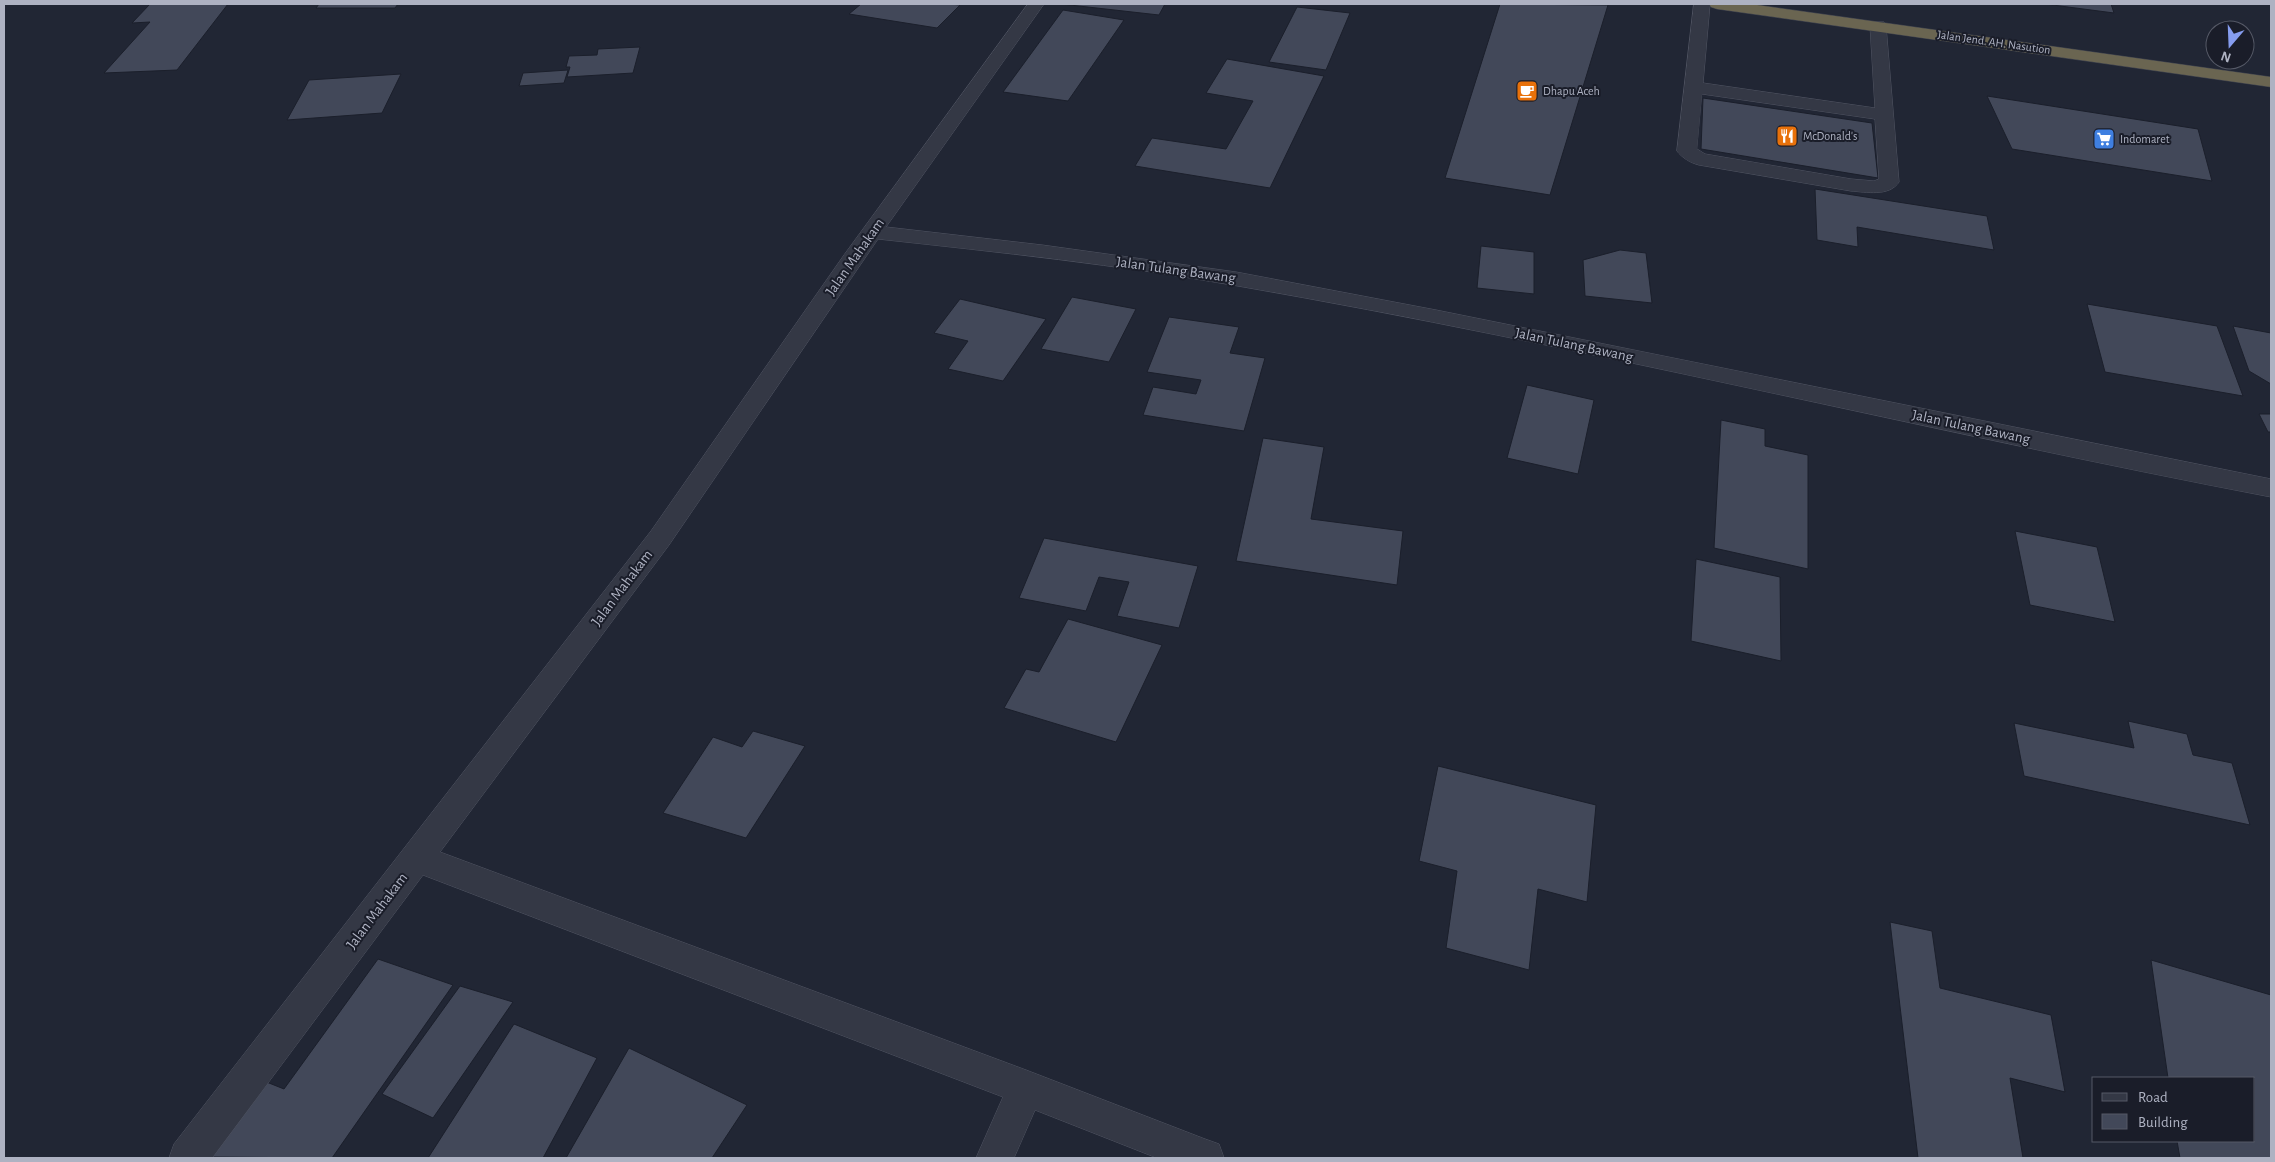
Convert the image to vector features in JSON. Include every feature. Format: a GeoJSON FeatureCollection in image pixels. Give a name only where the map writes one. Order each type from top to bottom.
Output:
{"type":"FeatureCollection","features":[{"type":"Feature","properties":{"kind":"highway","name":"Jalan Jend. AH. Nasution"},"geometry":{"type":"LineString","coordinates":[[1718,4],[2271,82]]}},
{"type":"Feature","properties":{"kind":"street","name":"Jalan Mahakam"},"geometry":{"type":"LineString","coordinates":[[188,1158],[660,538],[872,232],[992,68],[1036,4]]}},
{"type":"Feature","properties":{"kind":"street"},"geometry":{"type":"LineString","coordinates":[[1702,4],[1688,151],[1692,156],[1699,159],[1851,185],[1876,187],[1889,182],[1878,26]]}},
{"type":"Feature","properties":{"kind":"street"},"geometry":{"type":"LineString","coordinates":[[1694,87],[1884,115]]}},
{"type":"Feature","properties":{"kind":"street","name":"Jalan Tulang Bawang"},"geometry":{"type":"LineString","coordinates":[[872,232],[1042,251],[1236,279],[1436,317],[2271,488]]}},
{"type":"Feature","properties":{"kind":"street"},"geometry":{"type":"LineString","coordinates":[[417,858],[1026,1088],[1205,1158]]}},
{"type":"Feature","properties":{"kind":"street"},"geometry":{"type":"LineString","coordinates":[[995,1158],[1026,1088]]}},
{"type":"Feature","properties":{"kind":"building"},"geometry":{"type":"Polygon","coordinates":[[[150,4],[228,4],[177,70],[104,73],[150,22],[132,23],[150,4]]]}},
{"type":"Feature","properties":{"kind":"building"},"geometry":{"type":"Polygon","coordinates":[[[319,4],[398,4],[395,8],[316,8],[319,4]]]}},
{"type":"Feature","properties":{"kind":"building"},"geometry":{"type":"Polygon","coordinates":[[[861,4],[960,5],[937,28],[849,14],[861,4]]]}},
{"type":"Feature","properties":{"kind":"building"},"geometry":{"type":"Polygon","coordinates":[[[1061,4],[1165,4],[1159,15],[1061,4]]]}},
{"type":"Feature","properties":{"kind":"building","name":"Dhapu Aceh"},"geometry":{"type":"Polygon","coordinates":[[[1500,4],[1608,5],[1550,195],[1445,178],[1500,4]]]}},
{"type":"Feature","properties":{"kind":"building"},"geometry":{"type":"Polygon","coordinates":[[[2045,4],[2111,4],[2114,13],[2045,4]]]}},
{"type":"Feature","properties":{"kind":"building"},"geometry":{"type":"Polygon","coordinates":[[[1297,7],[1350,13],[1326,70],[1269,62],[1297,7]]]}},
{"type":"Feature","properties":{"kind":"building"},"geometry":{"type":"Polygon","coordinates":[[[1063,10],[1124,20],[1068,101],[1003,92],[1063,10]]]}},
{"type":"Feature","properties":{"kind":"building"},"geometry":{"type":"Polygon","coordinates":[[[640,47],[633,73],[567,77],[570,67],[566,67],[569,56],[597,55],[598,49],[640,47]]]}},
{"type":"Feature","properties":{"kind":"building"},"geometry":{"type":"Polygon","coordinates":[[[1227,59],[1324,76],[1270,188],[1135,166],[1152,138],[1226,149],[1253,101],[1206,93],[1227,59]]]}},
{"type":"Feature","properties":{"kind":"building"},"geometry":{"type":"Polygon","coordinates":[[[568,70],[564,83],[519,86],[523,73],[568,70]]]}},
{"type":"Feature","properties":{"kind":"building"},"geometry":{"type":"Polygon","coordinates":[[[401,74],[382,113],[287,120],[309,80],[401,74]]]}},
{"type":"Feature","properties":{"kind":"building","name":"Indomaret"},"geometry":{"type":"Polygon","coordinates":[[[1987,96],[2198,129],[2212,181],[2012,149],[1987,96]]]}},
{"type":"Feature","properties":{"kind":"building","name":"McDonald's"},"geometry":{"type":"Polygon","coordinates":[[[1703,98],[1872,123],[1878,178],[1701,149],[1703,98]]]}},
{"type":"Feature","properties":{"kind":"building"},"geometry":{"type":"Polygon","coordinates":[[[1815,189],[1987,216],[1994,250],[1857,227],[1858,247],[1817,240],[1815,189]]]}},
{"type":"Feature","properties":{"kind":"building"},"geometry":{"type":"Polygon","coordinates":[[[1481,246],[1534,252],[1534,294],[1477,288],[1481,246]]]}},
{"type":"Feature","properties":{"kind":"building"},"geometry":{"type":"Polygon","coordinates":[[[1620,250],[1646,253],[1652,303],[1585,296],[1583,260],[1620,250]]]}},
{"type":"Feature","properties":{"kind":"building"},"geometry":{"type":"Polygon","coordinates":[[[1072,297],[1136,309],[1109,362],[1041,349],[1072,297]]]}},
{"type":"Feature","properties":{"kind":"building"},"geometry":{"type":"Polygon","coordinates":[[[960,299],[1046,319],[1003,381],[948,369],[968,341],[934,333],[960,299]]]}},
{"type":"Feature","properties":{"kind":"building"},"geometry":{"type":"Polygon","coordinates":[[[2087,304],[2217,326],[2243,396],[2105,372],[2087,304]]]}},
{"type":"Feature","properties":{"kind":"building"},"geometry":{"type":"Polygon","coordinates":[[[1169,317],[1239,327],[1230,353],[1265,358],[1244,431],[1143,415],[1153,387],[1196,394],[1201,380],[1147,372],[1169,317]]]}},
{"type":"Feature","properties":{"kind":"building"},"geometry":{"type":"Polygon","coordinates":[[[2233,326],[2271,333],[2271,384],[2249,371],[2233,326]]]}},
{"type":"Feature","properties":{"kind":"building"},"geometry":{"type":"Polygon","coordinates":[[[1527,385],[1594,400],[1578,474],[1507,458],[1527,385]]]}},
{"type":"Feature","properties":{"kind":"building"},"geometry":{"type":"Polygon","coordinates":[[[2259,414],[2271,414],[2271,432],[2268,432],[2259,414]]]}},
{"type":"Feature","properties":{"kind":"building"},"geometry":{"type":"Polygon","coordinates":[[[1721,420],[1765,429],[1765,446],[1808,455],[1808,569],[1714,548],[1721,420]]]}},
{"type":"Feature","properties":{"kind":"building"},"geometry":{"type":"Polygon","coordinates":[[[1263,438],[1324,447],[1311,519],[1403,531],[1397,585],[1236,561],[1263,438]]]}},
{"type":"Feature","properties":{"kind":"building"},"geometry":{"type":"Polygon","coordinates":[[[2015,531],[2097,547],[2115,622],[2030,605],[2015,531]]]}},
{"type":"Feature","properties":{"kind":"building"},"geometry":{"type":"Polygon","coordinates":[[[1044,538],[1198,566],[1179,628],[1117,616],[1129,582],[1099,577],[1086,611],[1019,598],[1044,538]]]}},
{"type":"Feature","properties":{"kind":"building"},"geometry":{"type":"Polygon","coordinates":[[[1696,559],[1780,577],[1781,661],[1691,641],[1696,559]]]}},
{"type":"Feature","properties":{"kind":"building"},"geometry":{"type":"Polygon","coordinates":[[[1068,619],[1162,645],[1116,742],[1004,708],[1026,669],[1039,672],[1068,619]]]}},
{"type":"Feature","properties":{"kind":"building"},"geometry":{"type":"Polygon","coordinates":[[[2128,721],[2187,734],[2193,755],[2232,763],[2250,825],[2024,776],[2014,723],[2134,748],[2128,721]]]}},
{"type":"Feature","properties":{"kind":"building"},"geometry":{"type":"Polygon","coordinates":[[[753,731],[805,746],[746,838],[663,813],[713,737],[742,747],[753,731]]]}},
{"type":"Feature","properties":{"kind":"building"},"geometry":{"type":"Polygon","coordinates":[[[1438,766],[1596,805],[1587,902],[1538,889],[1529,970],[1446,948],[1457,871],[1419,861],[1438,766]]]}},
{"type":"Feature","properties":{"kind":"building"},"geometry":{"type":"Polygon","coordinates":[[[1890,922],[1932,931],[1940,988],[2051,1015],[2065,1092],[2010,1078],[2023,1158],[1918,1158],[1890,922]]]}},
{"type":"Feature","properties":{"kind":"building"},"geometry":{"type":"Polygon","coordinates":[[[378,959],[453,985],[332,1158],[205,1157],[264,1081],[284,1089],[378,959]]]}},
{"type":"Feature","properties":{"kind":"building"},"geometry":{"type":"Polygon","coordinates":[[[2151,960],[2271,995],[2271,1158],[2180,1158],[2177,1142],[2255,1142],[2255,1077],[2168,1077],[2151,960]]]}},
{"type":"Feature","properties":{"kind":"building"},"geometry":{"type":"Polygon","coordinates":[[[460,986],[513,1002],[433,1118],[382,1094],[460,986]]]}},
{"type":"Feature","properties":{"kind":"building"},"geometry":{"type":"Polygon","coordinates":[[[514,1024],[597,1058],[543,1158],[428,1158],[514,1024]]]}},
{"type":"Feature","properties":{"kind":"building"},"geometry":{"type":"Polygon","coordinates":[[[629,1048],[747,1105],[712,1158],[566,1158],[629,1048]]]}},
{"type":"Feature","properties":{"kind":"place","name":"Dhapu Aceh"},"geometry":{"type":"Point","coordinates":[1527,91]}},
{"type":"Feature","properties":{"kind":"place","name":"McDonald's"},"geometry":{"type":"Point","coordinates":[1787,136]}},
{"type":"Feature","properties":{"kind":"place","name":"Indomaret"},"geometry":{"type":"Point","coordinates":[2104,139]}}]}
